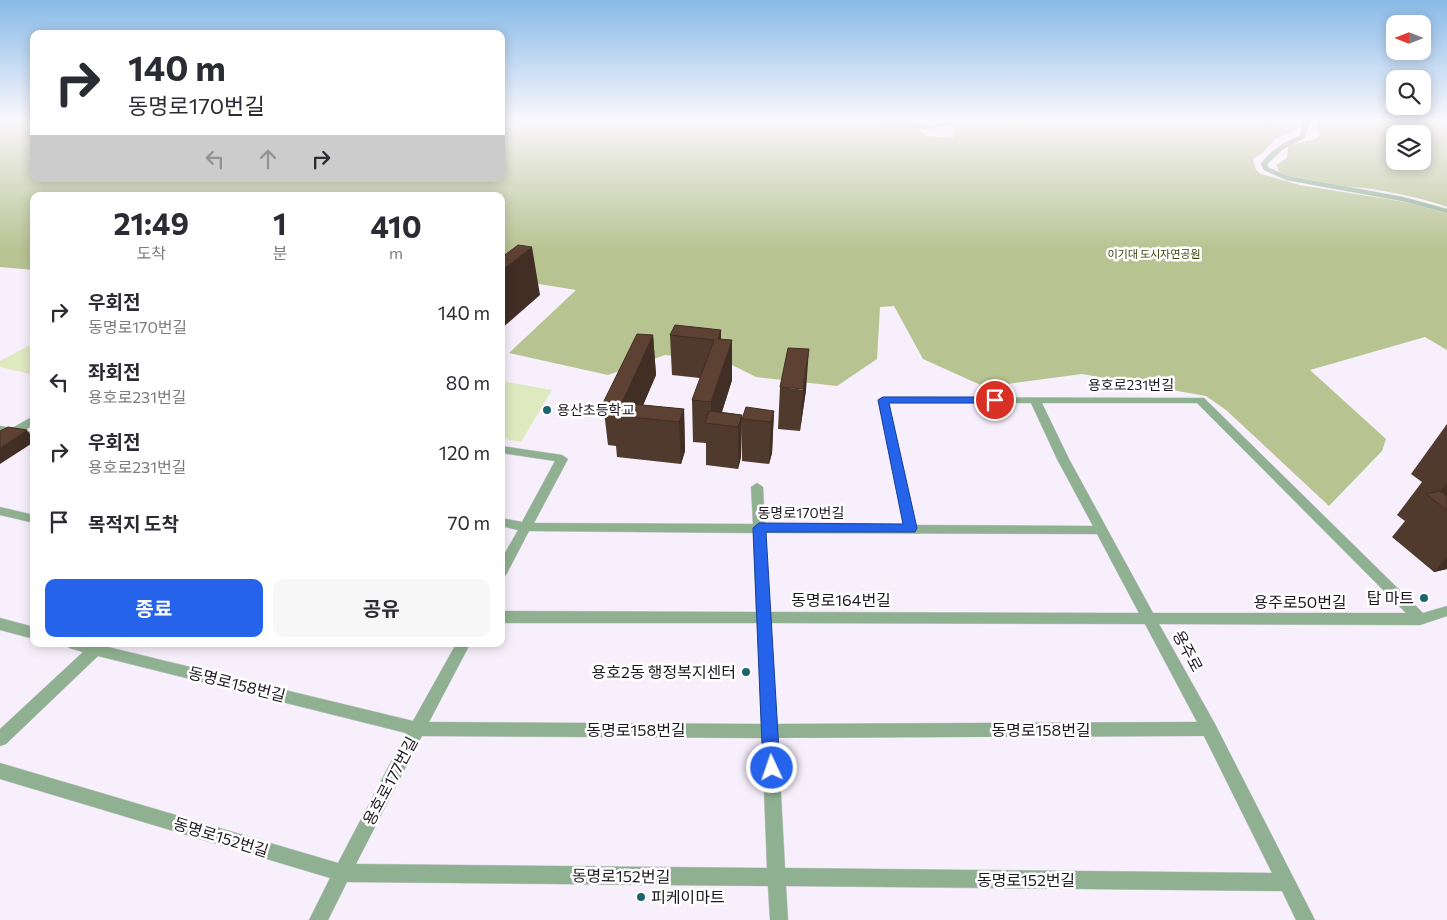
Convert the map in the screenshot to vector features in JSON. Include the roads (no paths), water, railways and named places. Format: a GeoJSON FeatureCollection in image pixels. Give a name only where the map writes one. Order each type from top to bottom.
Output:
{"type":"FeatureCollection","features":[{"type":"Feature","properties":{"kind":"street"},"geometry":{"type":"LineString","coordinates":[[1264,164],[1266,169],[1286,178],[1403,199],[1447,211]]}},
{"type":"Feature","properties":{"kind":"street","name":"용호로231번길"},"geometry":{"type":"LineString","coordinates":[[910,528],[883,400],[1200,400],[1420,619]]}},
{"type":"Feature","properties":{"kind":"street","name":"용주로"},"geometry":{"type":"LineString","coordinates":[[1035,400],[1102,530],[1209,728],[1306,920]]}},
{"type":"Feature","properties":{"kind":"street"},"geometry":{"type":"LineString","coordinates":[[0,441],[30,422]]}},
{"type":"Feature","properties":{"kind":"street"},"geometry":{"type":"LineString","coordinates":[[0,429],[30,435]]}},
{"type":"Feature","properties":{"kind":"street"},"geometry":{"type":"LineString","coordinates":[[505,450],[562,459],[505,564]]}},
{"type":"Feature","properties":{"kind":"street"},"geometry":{"type":"LineString","coordinates":[[757,487],[779,920]]}},
{"type":"Feature","properties":{"kind":"street"},"geometry":{"type":"LineString","coordinates":[[0,512],[30,518]]}},
{"type":"Feature","properties":{"kind":"street","name":"동명로170번길"},"geometry":{"type":"LineString","coordinates":[[505,523],[525,527],[1102,530]]}},
{"type":"Feature","properties":{"kind":"street","name":"용주로50번길"},"geometry":{"type":"LineString","coordinates":[[1151,619],[1420,619],[1447,611]]}},
{"type":"Feature","properties":{"kind":"street","name":"동명로164번길"},"geometry":{"type":"LineString","coordinates":[[505,617],[1151,619]]}},
{"type":"Feature","properties":{"kind":"street"},"geometry":{"type":"LineString","coordinates":[[0,624],[30,632]]}},
{"type":"Feature","properties":{"kind":"street"},"geometry":{"type":"LineString","coordinates":[[0,739],[98,647]]}},
{"type":"Feature","properties":{"kind":"street","name":"동명로158번길"},"geometry":{"type":"LineString","coordinates":[[98,647],[417,729],[770,731],[1209,728]]}},
{"type":"Feature","properties":{"kind":"street","name":"용호로177번길"},"geometry":{"type":"LineString","coordinates":[[318,920],[461,647]]}},
{"type":"Feature","properties":{"kind":"street","name":"동명로152번길"},"geometry":{"type":"LineString","coordinates":[[0,771],[342,873],[1287,882]]}},
{"type":"Feature","properties":{"kind":"place","name":"용산초등학교"},"geometry":{"type":"Point","coordinates":[547,410]}},
{"type":"Feature","properties":{"kind":"place","name":"탑 마트"},"geometry":{"type":"Point","coordinates":[1424,598]}},
{"type":"Feature","properties":{"kind":"place","name":"용호2동 행정복지센터"},"geometry":{"type":"Point","coordinates":[746,672]}},
{"type":"Feature","properties":{"kind":"place","name":"피케이마트"},"geometry":{"type":"Point","coordinates":[641,897]}},
{"type":"Feature","properties":{"kind":"park label","name":"이기대 도시자연공원"},"geometry":{"type":"Point","coordinates":[1154,254]}}]}
